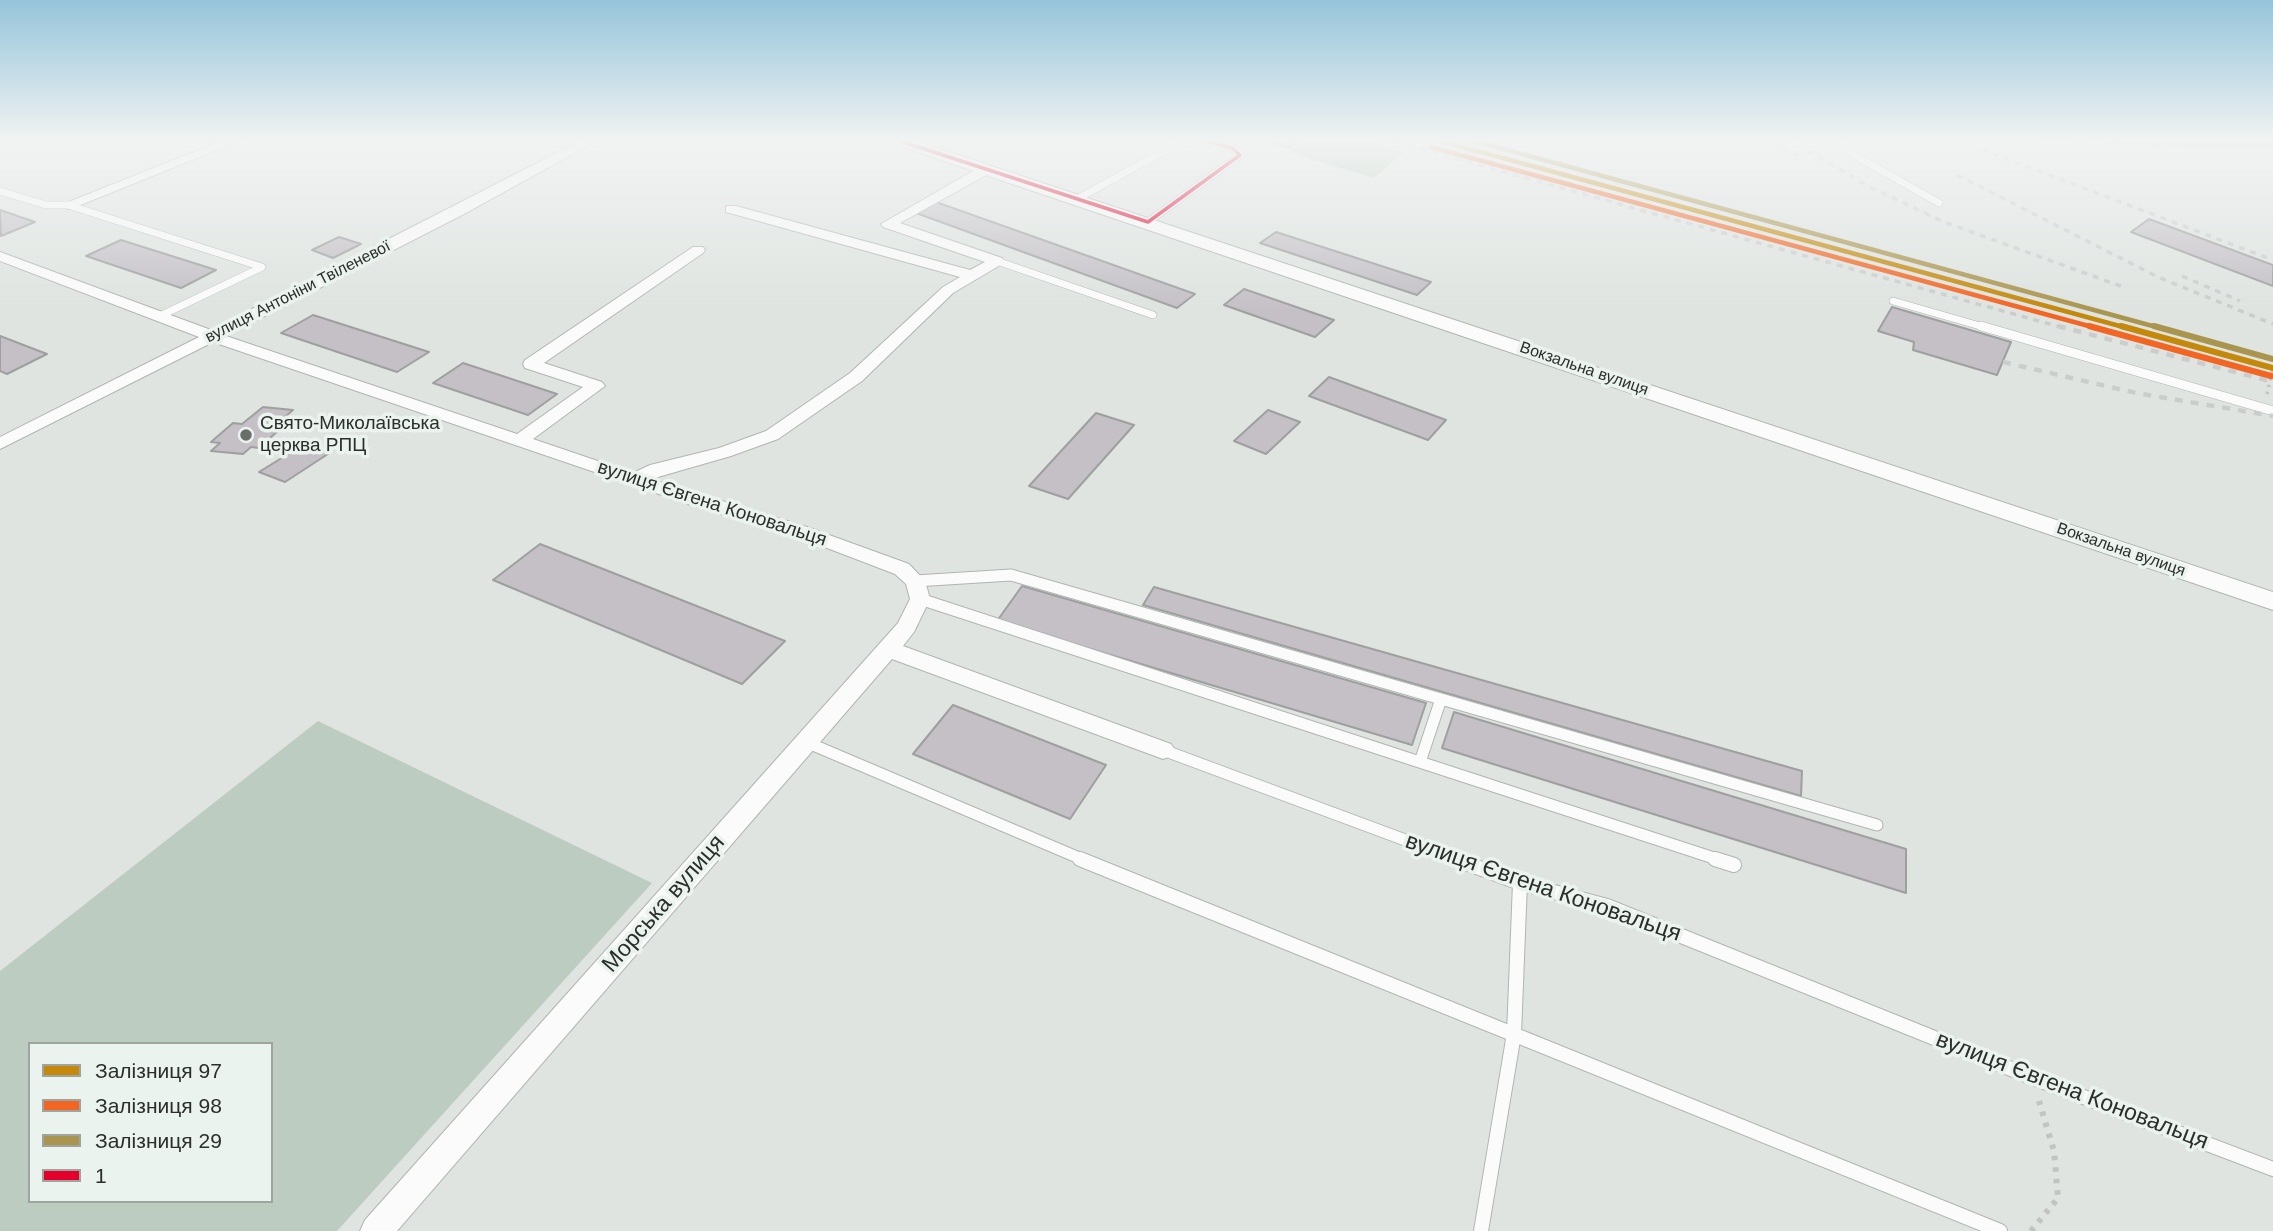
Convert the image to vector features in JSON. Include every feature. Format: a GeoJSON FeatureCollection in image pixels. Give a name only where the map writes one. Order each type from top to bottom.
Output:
{"type":"FeatureCollection","features":[{"type":"Feature","properties":{"kind":"street"},"geometry":{"type":"LineString","coordinates":[[68,205],[90,196]]}},
{"type":"Feature","properties":{"kind":"street","name":"вулиця Антоніни Твіленевої"},"geometry":{"type":"LineString","coordinates":[[0,444],[486,196]]}},
{"type":"Feature","properties":{"kind":"street"},"geometry":{"type":"LineString","coordinates":[[852,242],[937,196]]}},
{"type":"Feature","properties":{"kind":"street","name":"Вокзальна вулиця"},"geometry":{"type":"LineString","coordinates":[[1069,196],[2273,601]]}},
{"type":"Feature","properties":{"kind":"street"},"geometry":{"type":"LineString","coordinates":[[731,209],[974,276]]}},
{"type":"Feature","properties":{"kind":"street"},"geometry":{"type":"LineString","coordinates":[[888,223],[998,261]]}},
{"type":"Feature","properties":{"kind":"street"},"geometry":{"type":"LineString","coordinates":[[520,440],[596,386],[531,364],[698,250]]}},
{"type":"Feature","properties":{"kind":"street","name":"вулиця Євгена Коновальця"},"geometry":{"type":"LineString","coordinates":[[0,256],[211,336],[710,505],[800,531],[912,583]]}},
{"type":"Feature","properties":{"kind":"street"},"geometry":{"type":"LineString","coordinates":[[635,479],[657,469],[725,452],[772,435],[856,377],[948,290],[998,261]]}},
{"type":"Feature","properties":{"kind":"street","name":"Морська вулиця"},"geometry":{"type":"LineString","coordinates":[[376,1231],[907,627],[912,583]]}},
{"type":"Feature","properties":{"kind":"street","name":"вулиця Євгена Коновальця"},"geometry":{"type":"LineString","coordinates":[[888,649],[1163,750]]}},
{"type":"Feature","properties":{"kind":"lane"},"geometry":{"type":"LineString","coordinates":[[18,196],[46,205],[68,205],[262,267],[160,316]]}},
{"type":"Feature","properties":{"kind":"lane"},"geometry":{"type":"LineString","coordinates":[[1077,199],[1082,196]]}},
{"type":"Feature","properties":{"kind":"lane"},"geometry":{"type":"LineString","coordinates":[[1148,222],[1184,196]]}},
{"type":"Feature","properties":{"kind":"lane"},"geometry":{"type":"LineString","coordinates":[[1927,196],[1939,203]]}},
{"type":"Feature","properties":{"kind":"lane"},"geometry":{"type":"LineString","coordinates":[[998,261],[1153,315]]}},
{"type":"Feature","properties":{"kind":"lane"},"geometry":{"type":"LineString","coordinates":[[1893,301],[2268,410]]}},
{"type":"Feature","properties":{"kind":"lane"},"geometry":{"type":"LineString","coordinates":[[912,583],[1011,575],[1877,825]]}},
{"type":"Feature","properties":{"kind":"lane"},"geometry":{"type":"LineString","coordinates":[[912,583],[1420,762],[1734,865]]}},
{"type":"Feature","properties":{"kind":"lane"},"geometry":{"type":"LineString","coordinates":[[1420,762],[1441,699]]}},
{"type":"Feature","properties":{"kind":"lane"},"geometry":{"type":"LineString","coordinates":[[806,742],[1076,857],[2000,1231]]}},
{"type":"Feature","properties":{"kind":"lane","name":"вулиця Євгена Коновальця"},"geometry":{"type":"LineString","coordinates":[[1163,750],[1520,883],[1606,906],[2031,1077],[2273,1169]]}},
{"type":"Feature","properties":{"kind":"lane"},"geometry":{"type":"LineString","coordinates":[[1481,1231],[1514,1034],[1520,883]]}},
{"type":"Feature","properties":{"kind":"path"},"geometry":{"type":"LineString","coordinates":[[2268,410],[2273,369]]}},
{"type":"Feature","properties":{"kind":"path"},"geometry":{"type":"LineString","coordinates":[[2031,1077],[2054,1152],[2057,1198],[2031,1231]]}},
{"type":"Feature","properties":{"kind":"green space"},"geometry":{"type":"Polygon","coordinates":[[[318,721],[652,883],[337,1231],[0,1231],[0,971],[318,721]]]}},
{"type":"Feature","properties":{"kind":"building"},"geometry":{"type":"Polygon","coordinates":[[[936,202],[1195,294],[1177,308],[916,213],[936,202]]]}},
{"type":"Feature","properties":{"kind":"building"},"geometry":{"type":"Polygon","coordinates":[[[0,210],[35,222],[1,236],[0,210]]]}},
{"type":"Feature","properties":{"kind":"building"},"geometry":{"type":"Polygon","coordinates":[[[2149,219],[2273,265],[2273,286],[2131,232],[2149,219]]]}},
{"type":"Feature","properties":{"kind":"building"},"geometry":{"type":"Polygon","coordinates":[[[1276,232],[1431,282],[1417,295],[1260,243],[1276,232]]]}},
{"type":"Feature","properties":{"kind":"building"},"geometry":{"type":"Polygon","coordinates":[[[339,237],[361,244],[333,258],[312,250],[339,237]]]}},
{"type":"Feature","properties":{"kind":"building"},"geometry":{"type":"Polygon","coordinates":[[[121,240],[216,270],[181,288],[86,256],[121,240]]]}},
{"type":"Feature","properties":{"kind":"building"},"geometry":{"type":"Polygon","coordinates":[[[1244,289],[1334,320],[1315,337],[1224,305],[1244,289]]]}},
{"type":"Feature","properties":{"kind":"building"},"geometry":{"type":"Polygon","coordinates":[[[1892,307],[2011,342],[1997,375],[1913,350],[1914,342],[1878,331],[1892,307]]]}},
{"type":"Feature","properties":{"kind":"building"},"geometry":{"type":"Polygon","coordinates":[[[313,315],[429,352],[397,372],[281,333],[313,315]]]}},
{"type":"Feature","properties":{"kind":"building"},"geometry":{"type":"Polygon","coordinates":[[[0,336],[47,354],[7,374],[0,371],[0,336]]]}},
{"type":"Feature","properties":{"kind":"building"},"geometry":{"type":"Polygon","coordinates":[[[463,363],[557,394],[528,415],[433,383],[463,363]]]}},
{"type":"Feature","properties":{"kind":"building"},"geometry":{"type":"Polygon","coordinates":[[[1329,377],[1446,420],[1428,440],[1309,396],[1329,377]]]}},
{"type":"Feature","properties":{"kind":"building","name":"Свято-Миколаївська церква РПЦ"},"geometry":{"type":"Polygon","coordinates":[[[263,407],[293,410],[272,428],[280,429],[259,448],[251,447],[243,454],[211,451],[220,443],[211,442],[233,423],[242,424],[263,407]]]}},
{"type":"Feature","properties":{"kind":"building"},"geometry":{"type":"Polygon","coordinates":[[[1268,410],[1300,422],[1266,454],[1234,441],[1268,410]]]}},
{"type":"Feature","properties":{"kind":"building"},"geometry":{"type":"Polygon","coordinates":[[[1096,413],[1134,425],[1068,499],[1029,486],[1096,413]]]}},
{"type":"Feature","properties":{"kind":"building"},"geometry":{"type":"Polygon","coordinates":[[[306,443],[331,452],[285,482],[259,472],[306,443]]]}},
{"type":"Feature","properties":{"kind":"building"},"geometry":{"type":"Polygon","coordinates":[[[540,544],[785,641],[742,684],[493,580],[540,544]]]}},
{"type":"Feature","properties":{"kind":"building"},"geometry":{"type":"Polygon","coordinates":[[[1022,586],[1426,703],[1412,745],[997,621],[1022,586]]]}},
{"type":"Feature","properties":{"kind":"building"},"geometry":{"type":"Polygon","coordinates":[[[1154,587],[1802,771],[1801,796],[1143,605],[1154,587]]]}},
{"type":"Feature","properties":{"kind":"building"},"geometry":{"type":"Polygon","coordinates":[[[953,705],[1106,765],[1070,819],[913,754],[953,705]]]}},
{"type":"Feature","properties":{"kind":"building"},"geometry":{"type":"Polygon","coordinates":[[[1454,712],[1906,849],[1906,893],[1442,748],[1454,712]]]}},
{"type":"Feature","properties":{"kind":"railway"},"geometry":{"type":"LineString","coordinates":[[1592,196],[2064,328]]}},
{"type":"Feature","properties":{"kind":"railway"},"geometry":{"type":"LineString","coordinates":[[1890,196],[1944,222],[2126,288]]}},
{"type":"Feature","properties":{"kind":"railway"},"geometry":{"type":"LineString","coordinates":[[1999,196],[2158,277],[2273,324]]}},
{"type":"Feature","properties":{"kind":"railway"},"geometry":{"type":"LineString","coordinates":[[2106,196],[2273,260]]}},
{"type":"Feature","properties":{"kind":"railway"},"geometry":{"type":"LineString","coordinates":[[2182,276],[2240,301]]}},
{"type":"Feature","properties":{"kind":"railway"},"geometry":{"type":"LineString","coordinates":[[2058,326],[2273,382]]}},
{"type":"Feature","properties":{"kind":"railway"},"geometry":{"type":"LineString","coordinates":[[2003,362],[2136,393],[2273,416]]}},
{"type":"Feature","properties":{"kind":"rail line","name":"98"},"geometry":{"type":"LineString","coordinates":[[1612,196],[2271,376]]}},
{"type":"Feature","properties":{"kind":"rail line","name":"97"},"geometry":{"type":"LineString","coordinates":[[1644,196],[2273,368]]}},
{"type":"Feature","properties":{"kind":"rail line","name":"29"},"geometry":{"type":"LineString","coordinates":[[1677,196],[2273,359]]}},
{"type":"Feature","properties":{"kind":"transit line","name":"1"},"geometry":{"type":"LineString","coordinates":[[1070,196],[1148,222],[1183,196]]}},
{"type":"Feature","properties":{"kind":"place","name":"Свято-Миколаївська церква РПЦ"},"geometry":{"type":"Point","coordinates":[246,435]}}]}
